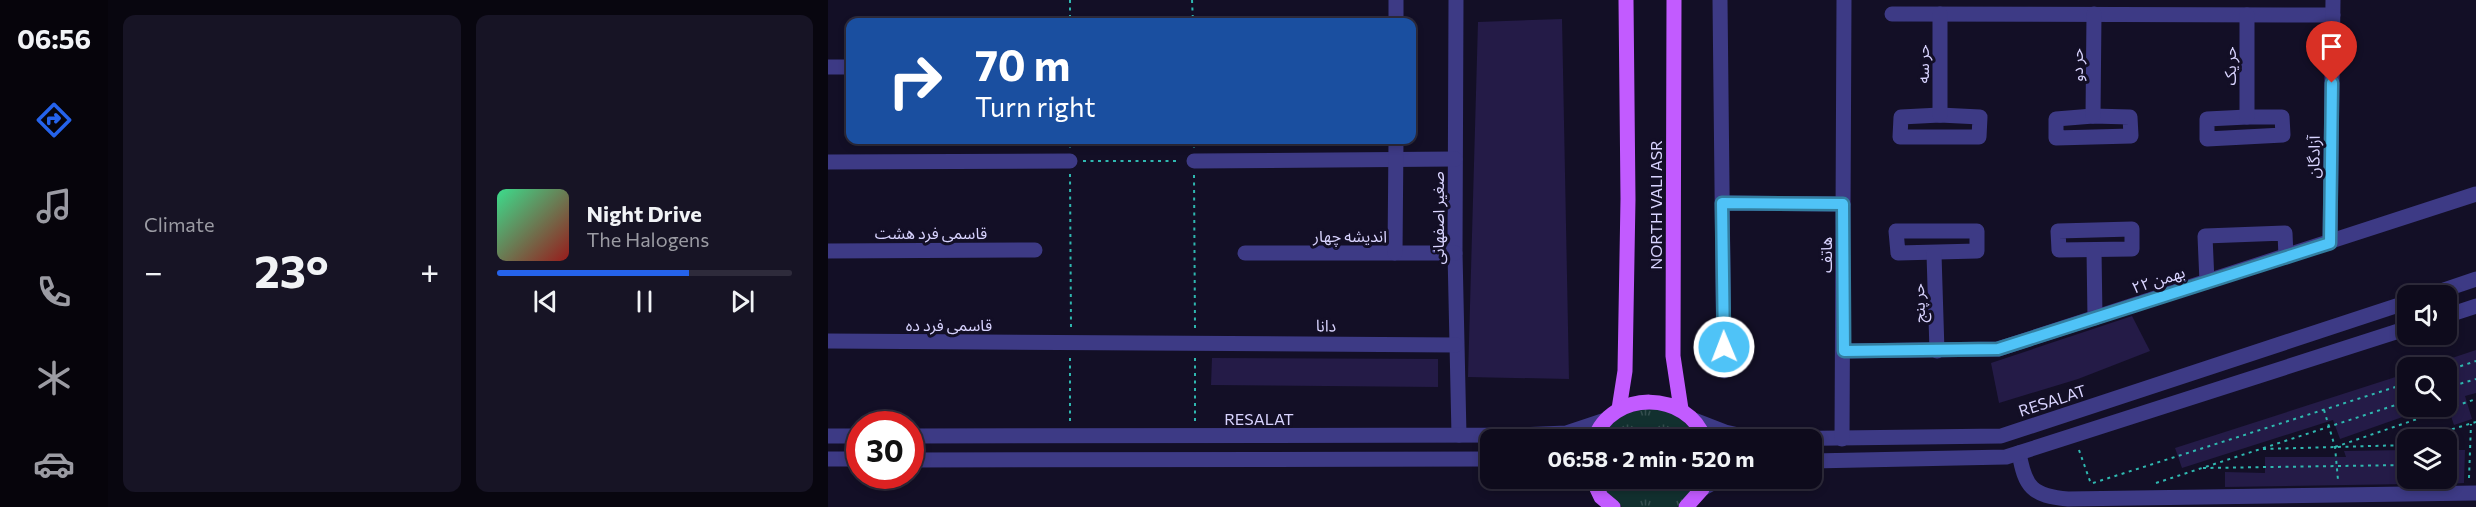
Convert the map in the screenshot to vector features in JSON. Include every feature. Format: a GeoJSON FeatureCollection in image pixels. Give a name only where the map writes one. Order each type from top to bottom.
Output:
{"type":"FeatureCollection","features":[{"type":"Feature","properties":{"kind":"main road","name":"NORTH VALI ASR"},"geometry":{"type":"LineString","coordinates":[[1619,408],[1624,371],[1628,199],[1626,0]]}},
{"type":"Feature","properties":{"kind":"main road","name":"NORTH VALI ASR"},"geometry":{"type":"LineString","coordinates":[[1674,0],[1673,356],[1681,410]]}},
{"type":"Feature","properties":{"kind":"main road"},"geometry":{"type":"LineString","coordinates":[[1600,429],[1605,420],[1619,408],[1640,401],[1661,402],[1681,410],[1694,420],[1699,429]]}},
{"type":"Feature","properties":{"kind":"main road"},"geometry":{"type":"LineString","coordinates":[[1596,489],[1607,504]]}},
{"type":"Feature","properties":{"kind":"main road"},"geometry":{"type":"LineString","coordinates":[[1689,506],[1701,489]]}},
{"type":"Feature","properties":{"kind":"street"},"geometry":{"type":"LineString","coordinates":[[1396,0],[1396,18]]}},
{"type":"Feature","properties":{"kind":"street","name":"صغیر اصفهانی"},"geometry":{"type":"LineString","coordinates":[[1456,0],[1455,253],[1460,435]]}},
{"type":"Feature","properties":{"kind":"street"},"geometry":{"type":"LineString","coordinates":[[1720,0],[1725,371]]}},
{"type":"Feature","properties":{"kind":"street","name":"هاتف"},"geometry":{"type":"LineString","coordinates":[[1842,439],[1844,0]]}},
{"type":"Feature","properties":{"kind":"street"},"geometry":{"type":"LineString","coordinates":[[1892,14],[1913,7],[1940,14],[1965,7],[2074,7],[2094,14],[2118,7],[2225,7],[2247,15],[2271,7],[2333,8]]}},
{"type":"Feature","properties":{"kind":"street","name":"آزادگان"},"geometry":{"type":"LineString","coordinates":[[2330,243],[2333,8]]}},
{"type":"Feature","properties":{"kind":"street","name":"حر سه"},"geometry":{"type":"LineString","coordinates":[[1940,14],[1940,115]]}},
{"type":"Feature","properties":{"kind":"street","name":"حر دو"},"geometry":{"type":"LineString","coordinates":[[2093,116],[2094,14]]}},
{"type":"Feature","properties":{"kind":"street","name":"حر یک"},"geometry":{"type":"LineString","coordinates":[[2247,15],[2247,117]]}},
{"type":"Feature","properties":{"kind":"street"},"geometry":{"type":"LineString","coordinates":[[828,67],[846,67]]}},
{"type":"Feature","properties":{"kind":"street"},"geometry":{"type":"LineString","coordinates":[[1940,115],[1980,117],[1979,137],[1900,137],[1901,117],[1940,115]]}},
{"type":"Feature","properties":{"kind":"street"},"geometry":{"type":"LineString","coordinates":[[2247,117],[2282,117],[2283,135],[2206,139],[2207,119],[2247,117]]}},
{"type":"Feature","properties":{"kind":"street"},"geometry":{"type":"LineString","coordinates":[[1395,253],[1396,144]]}},
{"type":"Feature","properties":{"kind":"street"},"geometry":{"type":"LineString","coordinates":[[1194,161],[1455,159]]}},
{"type":"Feature","properties":{"kind":"street"},"geometry":{"type":"LineString","coordinates":[[828,162],[1070,161]]}},
{"type":"Feature","properties":{"kind":"street","name":"۲۲ بهمن"},"geometry":{"type":"LineString","coordinates":[[1844,351],[1998,349],[2476,194]]}},
{"type":"Feature","properties":{"kind":"street"},"geometry":{"type":"LineString","coordinates":[[1722,203],[1843,204]]}},
{"type":"Feature","properties":{"kind":"street"},"geometry":{"type":"LineString","coordinates":[[1896,231],[1977,231],[1977,250],[1934,254],[1898,253],[1896,231]]}},
{"type":"Feature","properties":{"kind":"street"},"geometry":{"type":"LineString","coordinates":[[2207,282],[2205,236],[2285,233],[2286,257]]}},
{"type":"Feature","properties":{"kind":"street","name":"قاسمی فرد هشت"},"geometry":{"type":"LineString","coordinates":[[828,251],[1035,250]]}},
{"type":"Feature","properties":{"kind":"street"},"geometry":{"type":"LineString","coordinates":[[2094,250],[2095,318]]}},
{"type":"Feature","properties":{"kind":"street","name":"اندیشه چهار"},"geometry":{"type":"LineString","coordinates":[[1245,253],[1455,253]]}},
{"type":"Feature","properties":{"kind":"street","name":"حر پنج"},"geometry":{"type":"LineString","coordinates":[[1934,254],[1938,351]]}},
{"type":"Feature","properties":{"kind":"street"},"geometry":{"type":"LineString","coordinates":[[2457,285],[2476,279]]}},
{"type":"Feature","properties":{"kind":"street","name":"RESALAT"},"geometry":{"type":"LineString","coordinates":[[1694,420],[1725,432],[1756,439],[2001,436],[2397,306]]}},
{"type":"Feature","properties":{"kind":"street"},"geometry":{"type":"LineString","coordinates":[[2457,312],[2476,306]]}},
{"type":"Feature","properties":{"kind":"street"},"geometry":{"type":"LineString","coordinates":[[1822,461],[2006,457],[2397,332]]}},
{"type":"Feature","properties":{"kind":"street","name":"قاسمی فرد ده"},"geometry":{"type":"LineString","coordinates":[[828,341],[1195,342]]}},
{"type":"Feature","properties":{"kind":"street","name":"دانا"},"geometry":{"type":"LineString","coordinates":[[1195,342],[1456,345]]}},
{"type":"Feature","properties":{"kind":"street","name":"RESALAT"},"geometry":{"type":"LineString","coordinates":[[924,436],[1566,433],[1605,420]]}},
{"type":"Feature","properties":{"kind":"street"},"geometry":{"type":"LineString","coordinates":[[828,436],[846,436]]}},
{"type":"Feature","properties":{"kind":"street"},"geometry":{"type":"LineString","coordinates":[[2019,453],[2023,477],[2032,490],[2051,497],[2068,499],[2472,488]]}},
{"type":"Feature","properties":{"kind":"street"},"geometry":{"type":"LineString","coordinates":[[828,459],[846,459]]}},
{"type":"Feature","properties":{"kind":"street"},"geometry":{"type":"LineString","coordinates":[[924,459],[1480,459]]}},
{"type":"Feature","properties":{"kind":"path"},"geometry":{"type":"LineString","coordinates":[[1070,0],[1070,18]]}},
{"type":"Feature","properties":{"kind":"path"},"geometry":{"type":"LineString","coordinates":[[1192,0],[1193,18]]}},
{"type":"Feature","properties":{"kind":"path"},"geometry":{"type":"LineString","coordinates":[[1070,144],[1070,436]]}},
{"type":"Feature","properties":{"kind":"path"},"geometry":{"type":"LineString","coordinates":[[1194,144],[1195,436]]}},
{"type":"Feature","properties":{"kind":"path"},"geometry":{"type":"LineString","coordinates":[[1070,161],[1194,161]]}},
{"type":"Feature","properties":{"kind":"path"},"geometry":{"type":"LineString","coordinates":[[2457,367],[2476,361]]}},
{"type":"Feature","properties":{"kind":"path"},"geometry":{"type":"LineString","coordinates":[[2457,385],[2476,379]]}},
{"type":"Feature","properties":{"kind":"path"},"geometry":{"type":"LineString","coordinates":[[2075,435],[2091,484],[2397,387]]}},
{"type":"Feature","properties":{"kind":"path"},"geometry":{"type":"LineString","coordinates":[[2335,447],[2476,399]]}},
{"type":"Feature","properties":{"kind":"path"},"geometry":{"type":"LineString","coordinates":[[2152,484],[2397,404]]}},
{"type":"Feature","properties":{"kind":"path"},"geometry":{"type":"LineString","coordinates":[[2324,410],[2335,447],[2338,484]]}},
{"type":"Feature","properties":{"kind":"path"},"geometry":{"type":"LineString","coordinates":[[2453,429],[2476,422]]}},
{"type":"Feature","properties":{"kind":"path"},"geometry":{"type":"LineString","coordinates":[[2471,424],[2472,488]]}},
{"type":"Feature","properties":{"kind":"path"},"geometry":{"type":"LineString","coordinates":[[2259,449],[2397,446]]}},
{"type":"Feature","properties":{"kind":"path"},"geometry":{"type":"LineString","coordinates":[[2201,468],[2397,465]]}},
{"type":"Feature","properties":{"kind":"green space"},"geometry":{"type":"Polygon","coordinates":[[[1653,407],[1668,412],[1691,429],[1608,429],[1616,420],[1637,410],[1653,407]]]}},
{"type":"Feature","properties":{"kind":"green space"},"geometry":{"type":"Polygon","coordinates":[[[1604,489],[1694,489],[1687,500],[1677,507],[1622,507],[1608,496],[1604,489]]]}},
{"type":"Feature","properties":{"kind":"building"},"geometry":{"type":"Polygon","coordinates":[[[1562,19],[1569,379],[1468,377],[1478,22],[1562,19]]]}},
{"type":"Feature","properties":{"kind":"building"},"geometry":{"type":"Polygon","coordinates":[[[2132,316],[2150,351],[2078,379],[1999,403],[1991,363],[2132,316]]]}},
{"type":"Feature","properties":{"kind":"building"},"geometry":{"type":"Polygon","coordinates":[[[2476,350],[2476,393],[2465,396],[2472,419],[2454,425],[2451,417],[2457,417],[2457,357],[2455,357],[2476,350]]]}},
{"type":"Feature","properties":{"kind":"building"},"geometry":{"type":"Polygon","coordinates":[[[1212,358],[1438,359],[1438,387],[1211,385],[1212,358]]]}},
{"type":"Feature","properties":{"kind":"building"},"geometry":{"type":"Polygon","coordinates":[[[2397,377],[2397,417],[2402,417],[2340,439],[2333,420],[2182,468],[2175,448],[2397,377]]]}},
{"type":"Feature","properties":{"kind":"building"},"geometry":{"type":"Polygon","coordinates":[[[2397,450],[2397,484],[2225,487],[2225,472],[2265,473],[2265,457],[2346,457],[2344,451],[2397,450]]]}},
{"type":"Feature","properties":{"kind":"building"},"geometry":{"type":"Polygon","coordinates":[[[2457,450],[2465,450],[2464,483],[2457,483],[2457,450]]]}},
{"type":"Feature","properties":{"kind":"route"},"geometry":{"type":"LineString","coordinates":[[1724,347],[1722,203],[1843,204],[1844,351],[1998,349],[2330,243],[2332,83]]}}]}
